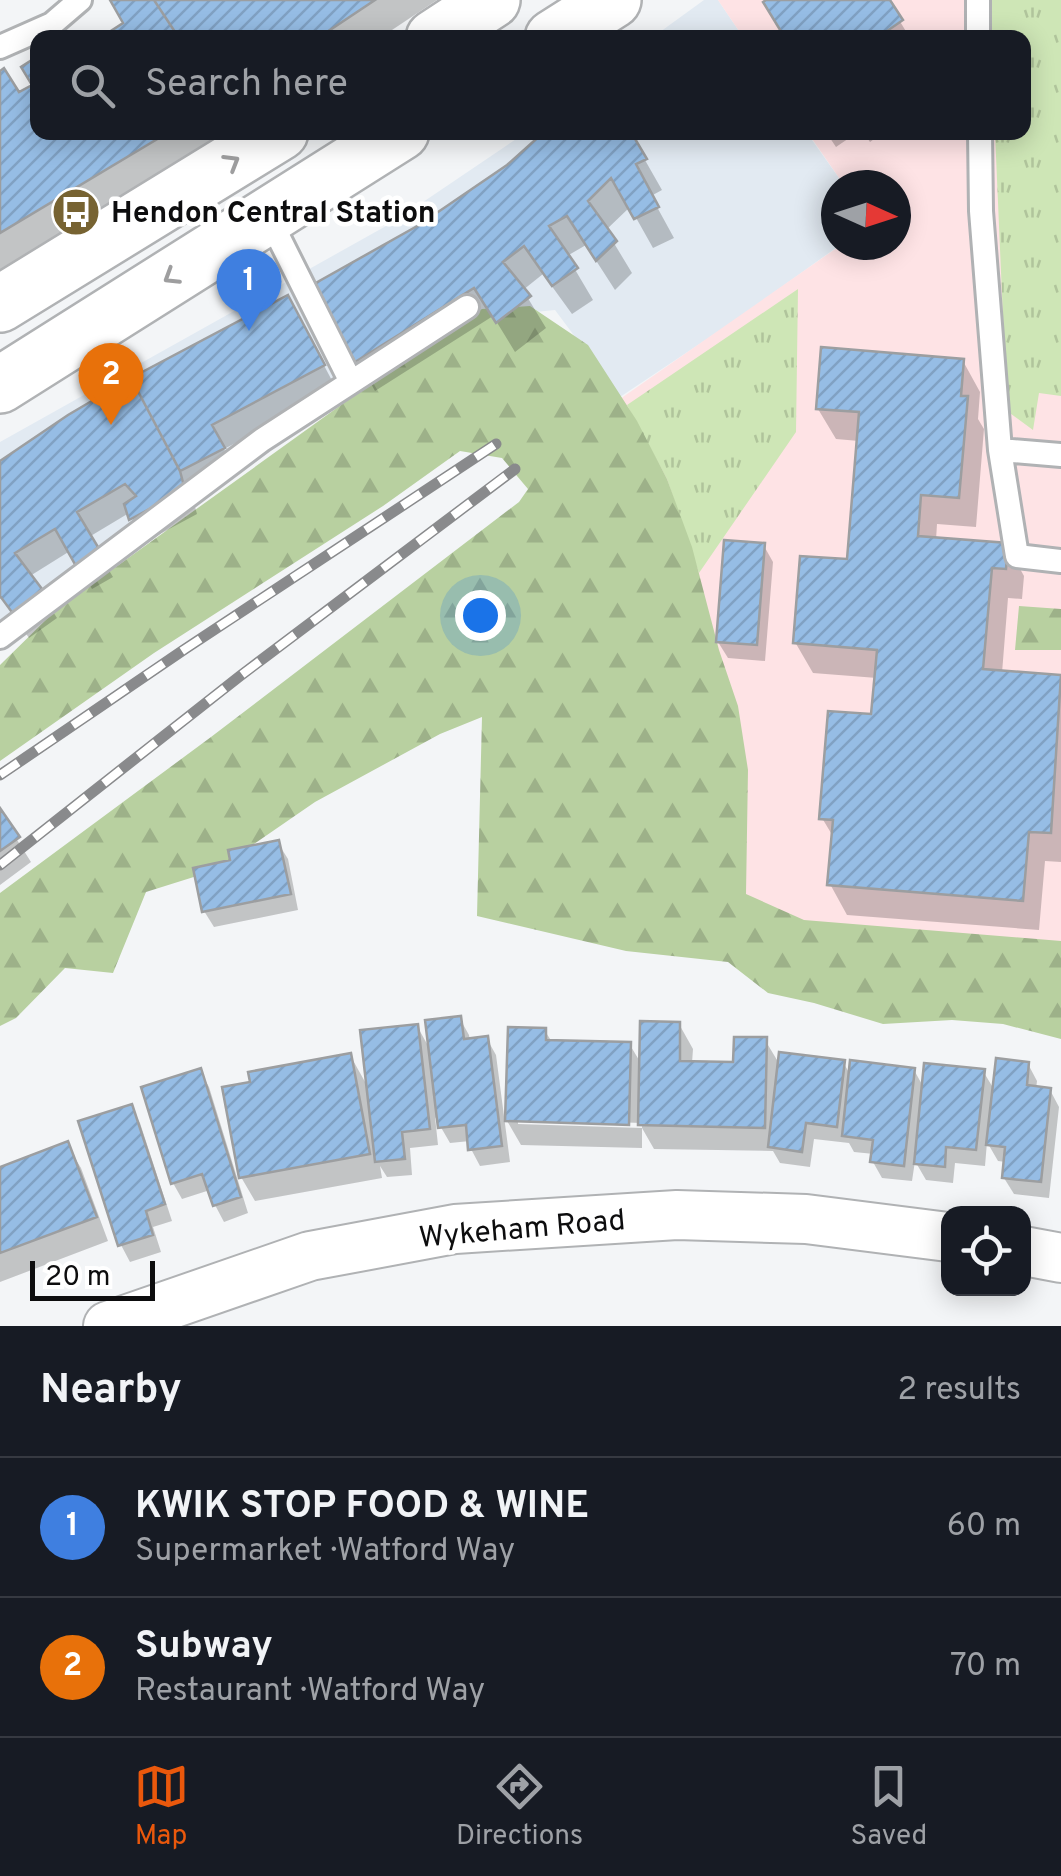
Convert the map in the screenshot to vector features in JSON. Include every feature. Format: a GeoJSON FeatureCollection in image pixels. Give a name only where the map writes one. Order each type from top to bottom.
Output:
{"type":"FeatureCollection","features":[{"type":"Feature","properties":{"kind":"highway"},"geometry":{"type":"LineString","coordinates":[[446,30],[492,0]]}},
{"type":"Feature","properties":{"kind":"highway"},"geometry":{"type":"LineString","coordinates":[[566,30],[613,0]]}},
{"type":"Feature","properties":{"kind":"highway"},"geometry":{"type":"LineString","coordinates":[[0,304],[267,140]]}},
{"type":"Feature","properties":{"kind":"highway"},"geometry":{"type":"LineString","coordinates":[[0,385],[389,140]]}},
{"type":"Feature","properties":{"kind":"street","name":"Wykeham Road"},"geometry":{"type":"LineString","coordinates":[[108,1326],[310,1256],[455,1229],[677,1215],[806,1218],[941,1236]]}},
{"type":"Feature","properties":{"kind":"street"},"geometry":{"type":"LineString","coordinates":[[1031,1252],[1061,1258]]}},
{"type":"Feature","properties":{"kind":"lane"},"geometry":{"type":"LineString","coordinates":[[38,30],[52,24],[80,0]]}},
{"type":"Feature","properties":{"kind":"lane"},"geometry":{"type":"LineString","coordinates":[[978,0],[978,30]]}},
{"type":"Feature","properties":{"kind":"lane"},"geometry":{"type":"LineString","coordinates":[[0,47],[30,34]]}},
{"type":"Feature","properties":{"kind":"lane"},"geometry":{"type":"LineString","coordinates":[[980,140],[981,211],[1000,450],[1017,556],[1061,560]]}},
{"type":"Feature","properties":{"kind":"lane"},"geometry":{"type":"LineString","coordinates":[[268,216],[350,382]]}},
{"type":"Feature","properties":{"kind":"lane"},"geometry":{"type":"LineString","coordinates":[[0,637],[262,440],[467,307]]}},
{"type":"Feature","properties":{"kind":"lane"},"geometry":{"type":"LineString","coordinates":[[1000,450],[1061,455]]}},
{"type":"Feature","properties":{"kind":"shaded area"},"geometry":{"type":"Polygon","coordinates":[[[704,0],[718,0],[738,30],[663,30],[704,0]]]}},
{"type":"Feature","properties":{"kind":"shaded area"},"geometry":{"type":"Polygon","coordinates":[[[718,0],[1061,0],[1061,956],[732,932],[620,399],[821,259],[911,260],[911,170],[834,170],[813,140],[1031,140],[1031,30],[738,30],[718,0]]]}},
{"type":"Feature","properties":{"kind":"shaded area"},"geometry":{"type":"Polygon","coordinates":[[[515,140],[812,140],[833,170],[821,170],[821,259],[620,397],[555,310],[458,320],[87,578],[0,649],[0,442],[395,221],[515,140]]]}},
{"type":"Feature","properties":{"kind":"green space"},"geometry":{"type":"Polygon","coordinates":[[[989,0],[1061,0],[1061,396],[1039,393],[1033,430],[1007,411],[995,140],[1031,140],[1031,30],[990,30],[989,0]]]}},
{"type":"Feature","properties":{"kind":"green space"},"geometry":{"type":"Polygon","coordinates":[[[798,289],[796,432],[699,573],[667,479],[627,405],[798,289]]]}},
{"type":"Feature","properties":{"kind":"green space"},"geometry":{"type":"Polygon","coordinates":[[[530,306],[588,345],[637,421],[667,479],[692,547],[738,706],[748,770],[746,894],[804,920],[1061,941],[1061,1039],[1003,1024],[952,1020],[883,1024],[768,993],[728,962],[626,951],[477,916],[482,717],[440,734],[315,802],[216,870],[146,892],[113,973],[65,968],[16,1018],[0,1026],[0,893],[519,502],[528,489],[502,458],[460,451],[383,506],[154,653],[0,761],[0,665],[56,610],[423,346],[482,309],[530,306]]]}},
{"type":"Feature","properties":{"kind":"green space"},"geometry":{"type":"Polygon","coordinates":[[[1019,606],[1061,609],[1061,650],[1015,650],[1019,606]]]}},
{"type":"Feature","properties":{"kind":"building"},"geometry":{"type":"Polygon","coordinates":[[[110,0],[154,0],[174,30],[112,30],[123,23],[110,0]]]}},
{"type":"Feature","properties":{"kind":"building"},"geometry":{"type":"Polygon","coordinates":[[[154,0],[375,0],[330,30],[174,30],[154,0]]]}},
{"type":"Feature","properties":{"kind":"building"},"geometry":{"type":"Polygon","coordinates":[[[890,0],[903,20],[888,30],[780,30],[763,2],[890,0]]]}},
{"type":"Feature","properties":{"kind":"building"},"geometry":{"type":"Polygon","coordinates":[[[30,61],[30,82],[21,67],[30,61]]]}},
{"type":"Feature","properties":{"kind":"building"},"geometry":{"type":"Polygon","coordinates":[[[4,68],[19,92],[30,86],[30,140],[156,140],[0,233],[0,71],[4,68]]]}},
{"type":"Feature","properties":{"kind":"building"},"geometry":{"type":"Polygon","coordinates":[[[535,140],[636,140],[647,159],[636,164],[659,207],[634,219],[611,178],[588,201],[617,241],[596,261],[567,216],[549,226],[578,268],[552,286],[524,246],[503,262],[531,296],[496,323],[474,288],[355,362],[314,284],[419,225],[507,165],[535,140]]]}},
{"type":"Feature","properties":{"kind":"building"},"geometry":{"type":"Polygon","coordinates":[[[288,295],[325,365],[212,425],[225,448],[180,471],[131,378],[288,295]]]}},
{"type":"Feature","properties":{"kind":"building"},"geometry":{"type":"Polygon","coordinates":[[[821,347],[964,359],[961,396],[968,396],[959,498],[921,495],[918,536],[1008,543],[1006,569],[992,568],[983,669],[1061,675],[1051,833],[1029,832],[1023,901],[827,885],[833,820],[819,819],[828,711],[871,714],[877,650],[793,643],[800,556],[847,559],[859,412],[816,409],[821,347]]]}},
{"type":"Feature","properties":{"kind":"building"},"geometry":{"type":"Polygon","coordinates":[[[131,378],[180,471],[185,490],[129,520],[124,504],[136,496],[125,484],[77,512],[101,552],[76,566],[55,529],[15,553],[45,593],[14,615],[0,596],[0,461],[131,378]]]}},
{"type":"Feature","properties":{"kind":"building"},"geometry":{"type":"Polygon","coordinates":[[[724,540],[765,543],[757,645],[716,642],[724,540]]]}},
{"type":"Feature","properties":{"kind":"building"},"geometry":{"type":"Polygon","coordinates":[[[0,808],[20,837],[0,851],[0,808]]]}},
{"type":"Feature","properties":{"kind":"building"},"geometry":{"type":"Polygon","coordinates":[[[279,840],[291,894],[202,912],[193,868],[230,860],[228,850],[279,840]]]}},
{"type":"Feature","properties":{"kind":"building"},"geometry":{"type":"Polygon","coordinates":[[[461,1016],[464,1039],[488,1036],[502,1146],[468,1150],[466,1125],[438,1128],[425,1020],[461,1016]]]}},
{"type":"Feature","properties":{"kind":"building"},"geometry":{"type":"Polygon","coordinates":[[[640,1021],[680,1022],[680,1061],[733,1062],[734,1037],[767,1037],[765,1128],[638,1125],[640,1021]]]}},
{"type":"Feature","properties":{"kind":"building"},"geometry":{"type":"Polygon","coordinates":[[[418,1024],[430,1129],[402,1132],[405,1159],[375,1162],[360,1030],[418,1024]]]}},
{"type":"Feature","properties":{"kind":"building"},"geometry":{"type":"Polygon","coordinates":[[[508,1027],[546,1028],[546,1040],[631,1042],[629,1125],[505,1121],[508,1027]]]}},
{"type":"Feature","properties":{"kind":"building"},"geometry":{"type":"Polygon","coordinates":[[[779,1052],[845,1060],[837,1127],[806,1123],[802,1152],[768,1147],[779,1052]]]}},
{"type":"Feature","properties":{"kind":"building"},"geometry":{"type":"Polygon","coordinates":[[[351,1053],[370,1154],[239,1178],[222,1087],[250,1082],[248,1072],[351,1053]]]}},
{"type":"Feature","properties":{"kind":"building"},"geometry":{"type":"Polygon","coordinates":[[[996,1058],[1029,1062],[1027,1085],[1051,1088],[1041,1182],[1002,1178],[1005,1147],[986,1145],[996,1058]]]}},
{"type":"Feature","properties":{"kind":"building"},"geometry":{"type":"Polygon","coordinates":[[[850,1060],[915,1068],[904,1166],[870,1162],[873,1140],[842,1136],[850,1060]]]}},
{"type":"Feature","properties":{"kind":"building"},"geometry":{"type":"Polygon","coordinates":[[[924,1063],[985,1069],[976,1150],[946,1147],[945,1167],[914,1164],[924,1063]]]}},
{"type":"Feature","properties":{"kind":"building"},"geometry":{"type":"Polygon","coordinates":[[[201,1068],[241,1197],[213,1206],[202,1174],[171,1184],[141,1087],[201,1068]]]}},
{"type":"Feature","properties":{"kind":"building"},"geometry":{"type":"Polygon","coordinates":[[[132,1104],[165,1204],[146,1211],[153,1235],[118,1246],[78,1121],[132,1104]]]}},
{"type":"Feature","properties":{"kind":"building"},"geometry":{"type":"Polygon","coordinates":[[[68,1141],[97,1217],[0,1253],[0,1167],[68,1141]]]}},
{"type":"Feature","properties":{"kind":"railway"},"geometry":{"type":"LineString","coordinates":[[0,775],[496,444]]}},
{"type":"Feature","properties":{"kind":"railway"},"geometry":{"type":"LineString","coordinates":[[0,865],[240,676],[515,469]]}},
{"type":"Feature","properties":{"kind":"place","name":"Hendon Central Station"},"geometry":{"type":"Point","coordinates":[76,212]}},
{"type":"Feature","properties":{"kind":"place","name":"KWIK STOP FOOD & WINE"},"geometry":{"type":"Point","coordinates":[249,331]}},
{"type":"Feature","properties":{"kind":"place","name":"Subway"},"geometry":{"type":"Point","coordinates":[111,425]}}]}
